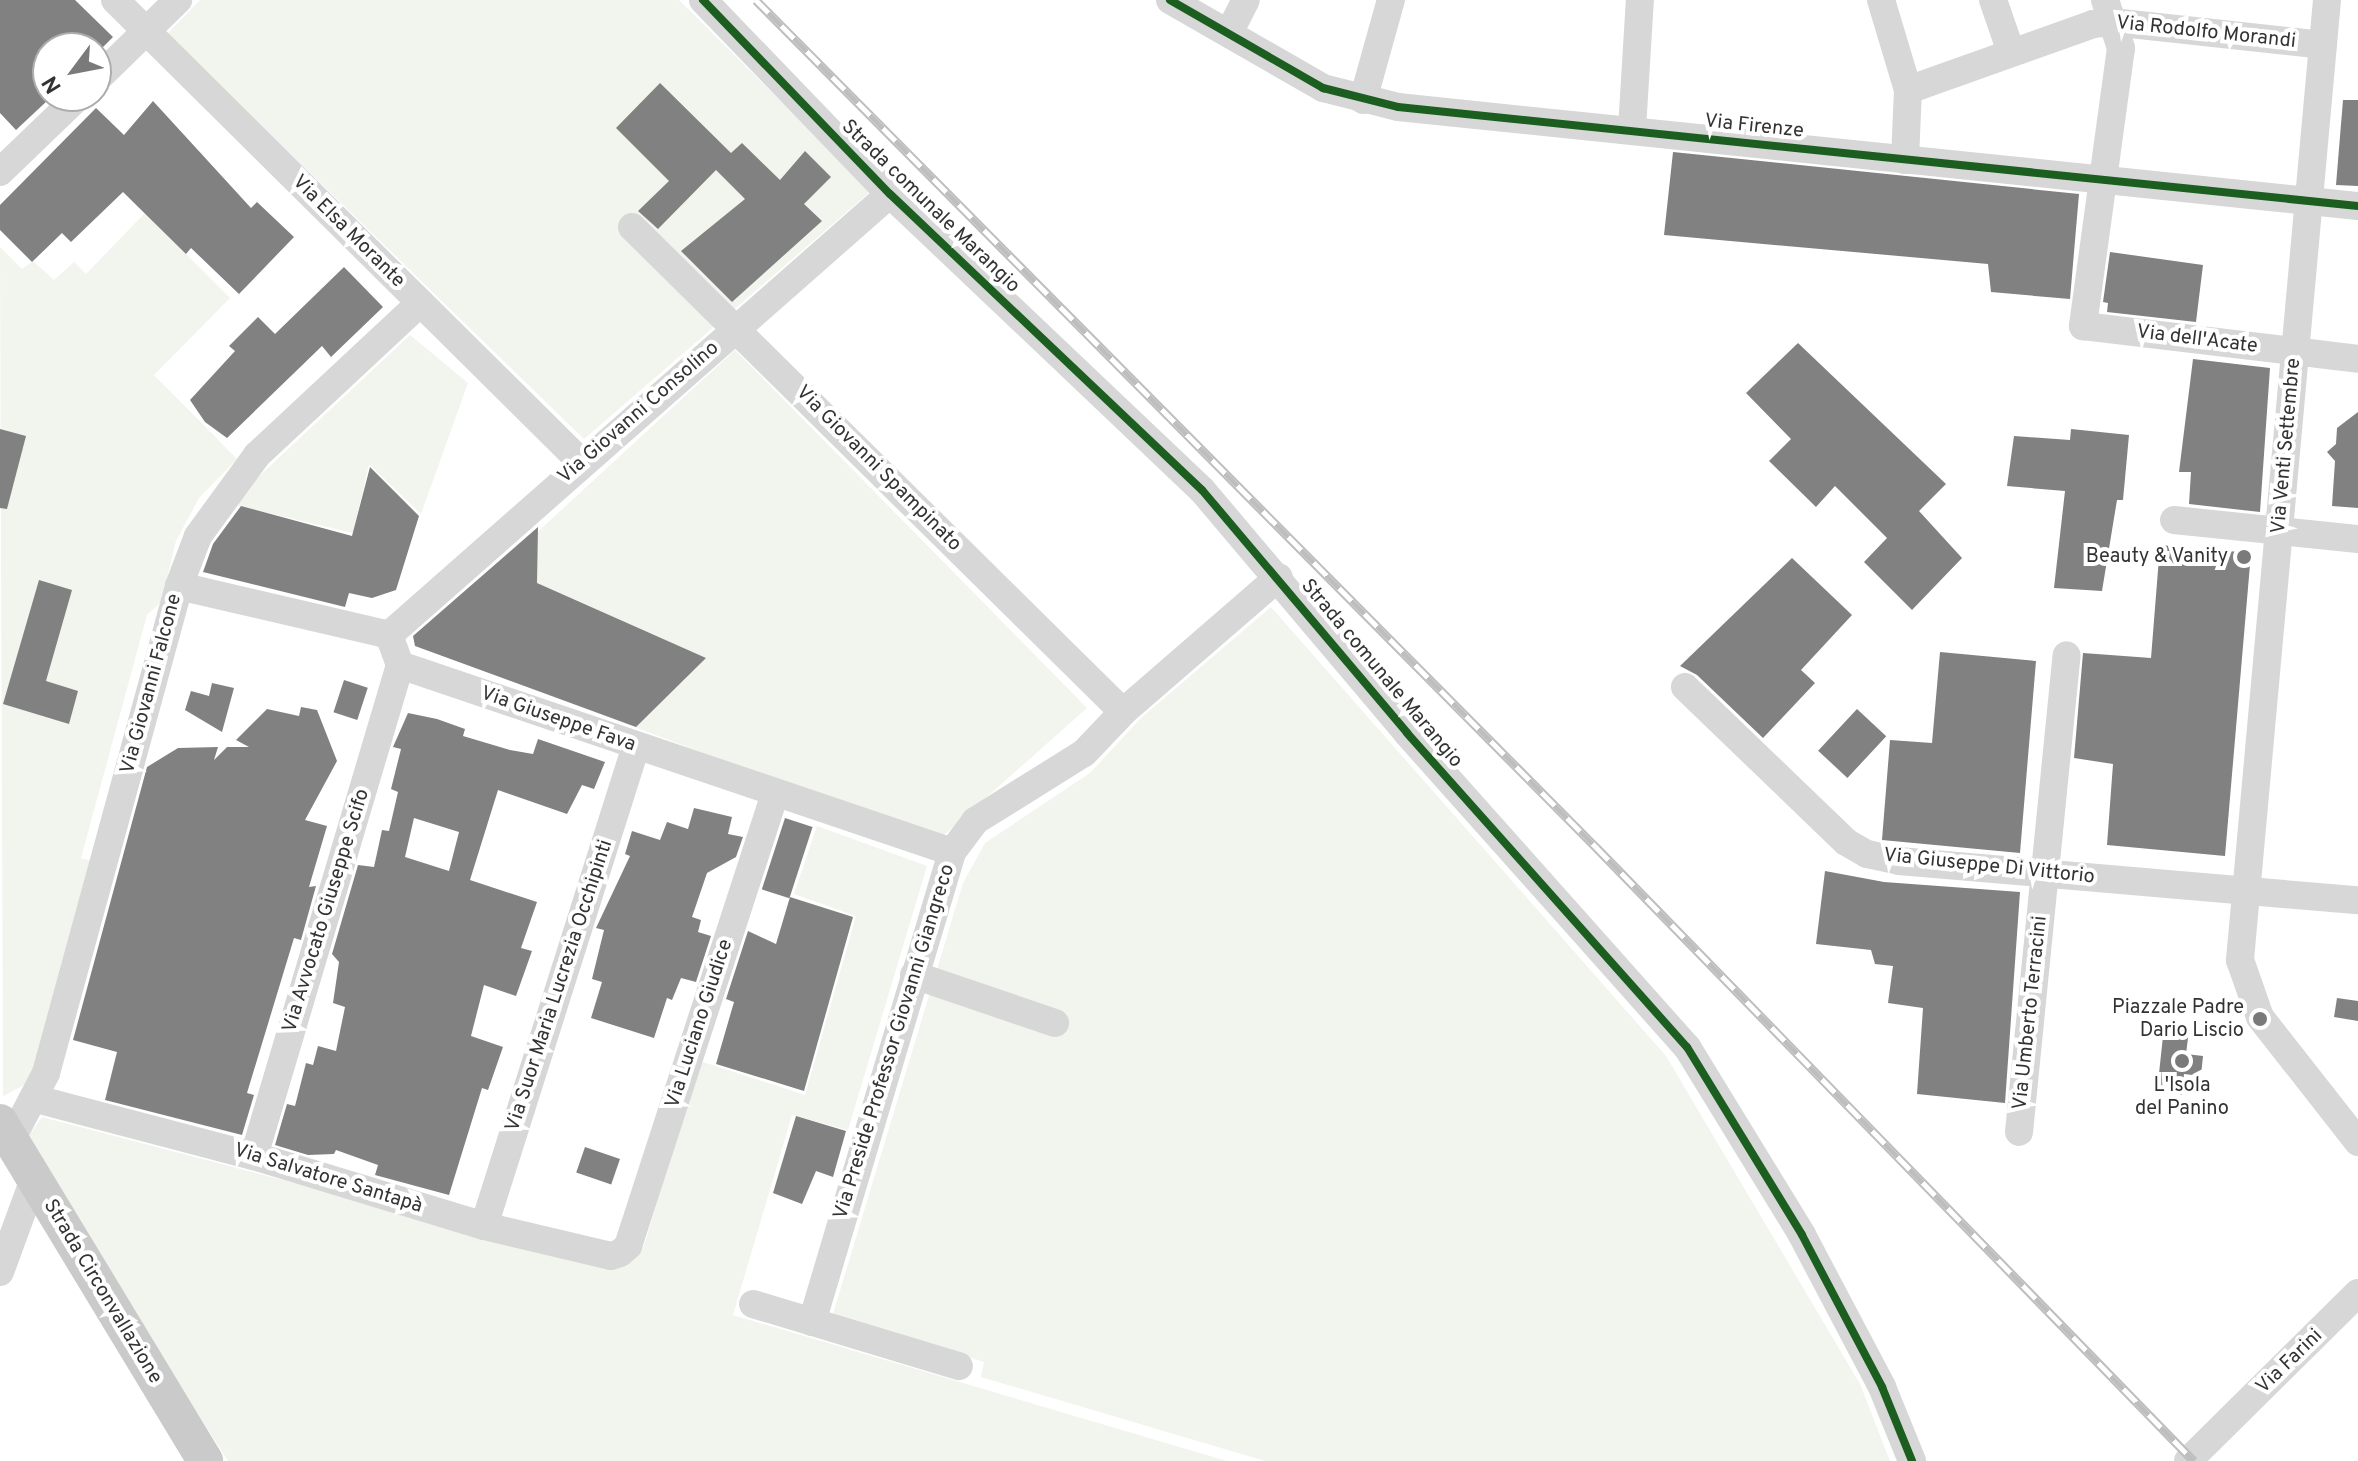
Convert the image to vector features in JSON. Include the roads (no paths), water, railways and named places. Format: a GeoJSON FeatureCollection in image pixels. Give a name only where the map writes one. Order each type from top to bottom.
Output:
{"type":"FeatureCollection","features":[{"type":"Feature","properties":{"kind":"main road","name":"Strada Circonvallazione"},"geometry":{"type":"LineString","coordinates":[[5,1131],[205,1461]]}},
{"type":"Feature","properties":{"kind":"street","name":"Via Elsa Morante"},"geometry":{"type":"LineString","coordinates":[[115,0],[582,463]]}},
{"type":"Feature","properties":{"kind":"street"},"geometry":{"type":"LineString","coordinates":[[112,64],[178,0]]}},
{"type":"Feature","properties":{"kind":"street","name":"Strada comunale Marangio"},"geometry":{"type":"LineString","coordinates":[[703,0],[890,194],[1202,490],[1279,577],[1407,733],[1687,1047],[1802,1235],[1882,1387],[1912,1461]]}},
{"type":"Feature","properties":{"kind":"street","name":"Via Firenze"},"geometry":{"type":"LineString","coordinates":[[1170,0],[1323,88],[1363,100],[2309,204],[2358,206]]}},
{"type":"Feature","properties":{"kind":"street"},"geometry":{"type":"LineString","coordinates":[[1229,33],[1246,0]]}},
{"type":"Feature","properties":{"kind":"street"},"geometry":{"type":"LineString","coordinates":[[1363,100],[1391,0]]}},
{"type":"Feature","properties":{"kind":"street"},"geometry":{"type":"LineString","coordinates":[[1632,129],[1640,0]]}},
{"type":"Feature","properties":{"kind":"street"},"geometry":{"type":"LineString","coordinates":[[1881,0],[1908,90],[1905,160]]}},
{"type":"Feature","properties":{"kind":"street"},"geometry":{"type":"LineString","coordinates":[[1993,0],[2011,52]]}},
{"type":"Feature","properties":{"kind":"street","name":"Via Venti Settembre"},"geometry":{"type":"LineString","coordinates":[[2327,0],[2240,960],[2250,999],[2358,1142]]}},
{"type":"Feature","properties":{"kind":"street"},"geometry":{"type":"LineString","coordinates":[[2106,180],[2121,48],[2108,11]]}},
{"type":"Feature","properties":{"kind":"street","name":"Via Rodolfo Morandi"},"geometry":{"type":"LineString","coordinates":[[1908,90],[2011,52],[2108,11],[2323,45]]}},
{"type":"Feature","properties":{"kind":"street"},"geometry":{"type":"LineString","coordinates":[[0,172],[62,112]]}},
{"type":"Feature","properties":{"kind":"street","name":"Via dell'Acate"},"geometry":{"type":"LineString","coordinates":[[2106,180],[2083,326],[2358,359]]}},
{"type":"Feature","properties":{"kind":"street","name":"Via Giovanni Consolino"},"geometry":{"type":"LineString","coordinates":[[389,635],[890,194]]}},
{"type":"Feature","properties":{"kind":"street","name":"Via Giovanni Spampinato"},"geometry":{"type":"LineString","coordinates":[[632,227],[1123,712]]}},
{"type":"Feature","properties":{"kind":"street","name":"Via Giovanni Falcone"},"geometry":{"type":"LineString","coordinates":[[5,1131],[36,1099],[179,586],[198,536],[233,482],[420,303]]}},
{"type":"Feature","properties":{"kind":"street"},"geometry":{"type":"LineString","coordinates":[[2174,520],[2358,539]]}},
{"type":"Feature","properties":{"kind":"street","name":"Via Preside Professor Giovanni Giangreco"},"geometry":{"type":"LineString","coordinates":[[812,1322],[952,852],[975,821],[1084,753],[1123,712],[1279,577]]}},
{"type":"Feature","properties":{"kind":"street"},"geometry":{"type":"LineString","coordinates":[[179,586],[389,635],[400,665]]}},
{"type":"Feature","properties":{"kind":"street","name":"Via Umberto Terracini"},"geometry":{"type":"LineString","coordinates":[[2019,1132],[2067,655]]}},
{"type":"Feature","properties":{"kind":"street","name":"Via Giuseppe Fava"},"geometry":{"type":"LineString","coordinates":[[400,665],[952,852]]}},
{"type":"Feature","properties":{"kind":"street","name":"Via Avvocato Giuseppe Scifo"},"geometry":{"type":"LineString","coordinates":[[254,1156],[400,665]]}},
{"type":"Feature","properties":{"kind":"street","name":"Via Giuseppe Di Vittorio"},"geometry":{"type":"LineString","coordinates":[[1685,687],[1846,842],[1867,854],[2045,874],[2358,900]]}},
{"type":"Feature","properties":{"kind":"street","name":"Via Suor Maria Lucrezia Occhipinti"},"geometry":{"type":"LineString","coordinates":[[484,1226],[636,746]]}},
{"type":"Feature","properties":{"kind":"street","name":"Via Luciano Giudice"},"geometry":{"type":"LineString","coordinates":[[620,1253],[628,1246],[775,793]]}},
{"type":"Feature","properties":{"kind":"street"},"geometry":{"type":"LineString","coordinates":[[914,975],[1055,1023]]}},
{"type":"Feature","properties":{"kind":"street","name":"Via Salvatore Santapà"},"geometry":{"type":"LineString","coordinates":[[36,1099],[254,1156],[484,1226],[611,1256],[620,1253]]}},
{"type":"Feature","properties":{"kind":"street"},"geometry":{"type":"LineString","coordinates":[[0,1272],[34,1179]]}},
{"type":"Feature","properties":{"kind":"street","name":"Via Farini"},"geometry":{"type":"LineString","coordinates":[[2188,1461],[2358,1293]]}},
{"type":"Feature","properties":{"kind":"street"},"geometry":{"type":"LineString","coordinates":[[753,1304],[959,1366]]}},
{"type":"Feature","properties":{"kind":"railway"},"geometry":{"type":"LineString","coordinates":[[756,0],[1596,847],[2194,1461]]}},
{"type":"Feature","properties":{"kind":"place","name":"Beauty & Vanity"},"geometry":{"type":"Point","coordinates":[2244,557]}},
{"type":"Feature","properties":{"kind":"place","name":"Piazzale Padre Dario Liscio"},"geometry":{"type":"Point","coordinates":[2260,1019]}},
{"type":"Feature","properties":{"kind":"place","name":"L'Isola del Panino"},"geometry":{"type":"Point","coordinates":[2182,1061]}}]}
